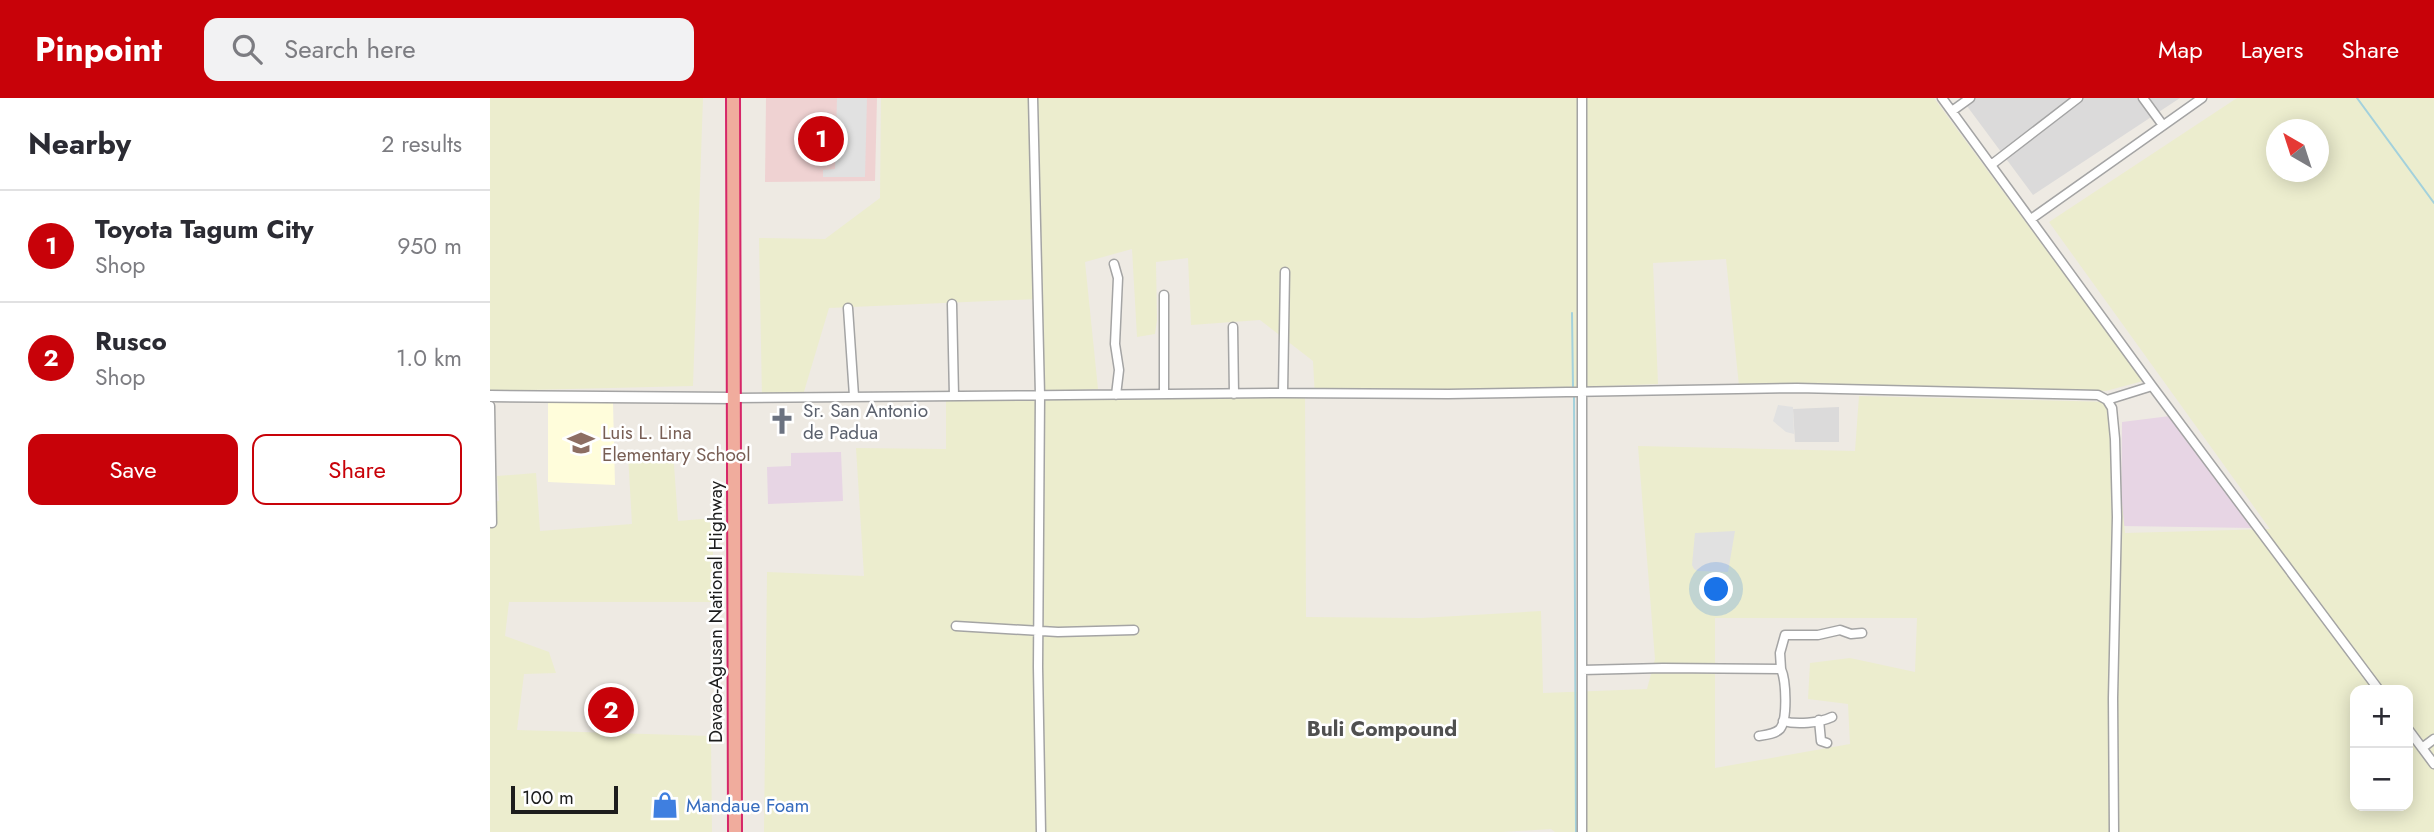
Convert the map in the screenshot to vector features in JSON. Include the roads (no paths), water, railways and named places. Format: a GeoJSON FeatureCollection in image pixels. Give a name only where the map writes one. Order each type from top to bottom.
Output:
{"type":"FeatureCollection","features":[{"type":"Feature","properties":{"kind":"highway","name":"Davao-Agusan National Highway"},"geometry":{"type":"LineString","coordinates":[[733,98],[735,832]]}},
{"type":"Feature","properties":{"kind":"street"},"geometry":{"type":"LineString","coordinates":[[1033,98],[1040,396],[1041,832]]}},
{"type":"Feature","properties":{"kind":"street"},"geometry":{"type":"LineString","coordinates":[[1582,98],[1582,832]]}},
{"type":"Feature","properties":{"kind":"street"},"geometry":{"type":"LineString","coordinates":[[1942,98],[2375,685]]}},
{"type":"Feature","properties":{"kind":"street"},"geometry":{"type":"LineString","coordinates":[[1952,111],[1970,98]]}},
{"type":"Feature","properties":{"kind":"street"},"geometry":{"type":"LineString","coordinates":[[1991,165],[2078,98]]}},
{"type":"Feature","properties":{"kind":"street"},"geometry":{"type":"LineString","coordinates":[[2143,98],[2162,124]]}},
{"type":"Feature","properties":{"kind":"street"},"geometry":{"type":"LineString","coordinates":[[2031,219],[2202,98]]}},
{"type":"Feature","properties":{"kind":"street"},"geometry":{"type":"LineString","coordinates":[[1114,264],[1118,278],[1115,344],[1119,370],[1116,395]]}},
{"type":"Feature","properties":{"kind":"street"},"geometry":{"type":"LineString","coordinates":[[1283,393],[1285,272]]}},
{"type":"Feature","properties":{"kind":"street"},"geometry":{"type":"LineString","coordinates":[[1164,295],[1164,394]]}},
{"type":"Feature","properties":{"kind":"street"},"geometry":{"type":"LineString","coordinates":[[952,304],[954,396]]}},
{"type":"Feature","properties":{"kind":"street"},"geometry":{"type":"LineString","coordinates":[[848,308],[854,396]]}},
{"type":"Feature","properties":{"kind":"street"},"geometry":{"type":"LineString","coordinates":[[1234,327],[1234,394]]}},
{"type":"Feature","properties":{"kind":"street"},"geometry":{"type":"LineString","coordinates":[[2107,400],[2152,386]]}},
{"type":"Feature","properties":{"kind":"street"},"geometry":{"type":"LineString","coordinates":[[490,396],[734,398],[1581,393],[1797,388],[2098,395],[2107,400],[2112,408],[2115,439],[2114,832]]}},
{"type":"Feature","properties":{"kind":"street"},"geometry":{"type":"LineString","coordinates":[[490,406],[492,523]]}},
{"type":"Feature","properties":{"kind":"street"},"geometry":{"type":"LineString","coordinates":[[956,626],[1058,632],[1134,630]]}},
{"type":"Feature","properties":{"kind":"street"},"geometry":{"type":"LineString","coordinates":[[1759,736],[1774,732],[1780,728],[1783,721],[1785,678],[1781,669],[1780,653],[1784,635],[1818,635],[1840,629],[1851,634],[1862,633]]}},
{"type":"Feature","properties":{"kind":"street"},"geometry":{"type":"LineString","coordinates":[[1581,670],[1781,669]]}},
{"type":"Feature","properties":{"kind":"street"},"geometry":{"type":"LineString","coordinates":[[1783,721],[1791,724],[1832,717]]}},
{"type":"Feature","properties":{"kind":"street"},"geometry":{"type":"LineString","coordinates":[[1819,720],[1821,741],[1827,743]]}},
{"type":"Feature","properties":{"kind":"street"},"geometry":{"type":"LineString","coordinates":[[2413,736],[2434,764]]}},
{"type":"Feature","properties":{"kind":"street"},"geometry":{"type":"LineString","coordinates":[[2422,748],[2434,739]]}},
{"type":"Feature","properties":{"kind":"waterway"},"geometry":{"type":"LineString","coordinates":[[2357,98],[2434,203]]}},
{"type":"Feature","properties":{"kind":"waterway"},"geometry":{"type":"LineString","coordinates":[[1572,313],[1573,388]]}},
{"type":"Feature","properties":{"kind":"waterway"},"geometry":{"type":"LineString","coordinates":[[1574,397],[1576,832]]}},
{"type":"Feature","properties":{"kind":"place","name":"Toyota Tagum City"},"geometry":{"type":"Point","coordinates":[821,139]}},
{"type":"Feature","properties":{"kind":"place","name":"Sr. San Antonio de Padua"},"geometry":{"type":"Point","coordinates":[782,421]}},
{"type":"Feature","properties":{"kind":"place","name":"Luis L. Lina Elementary School"},"geometry":{"type":"Point","coordinates":[581,443]}},
{"type":"Feature","properties":{"kind":"place","name":"Rusco"},"geometry":{"type":"Point","coordinates":[611,710]}},
{"type":"Feature","properties":{"kind":"place","name":"Mandaue Foam"},"geometry":{"type":"Point","coordinates":[665,805]}},
{"type":"Feature","properties":{"kind":"district","name":"Buli Compound"},"geometry":{"type":"Point","coordinates":[1382,729]}}]}
